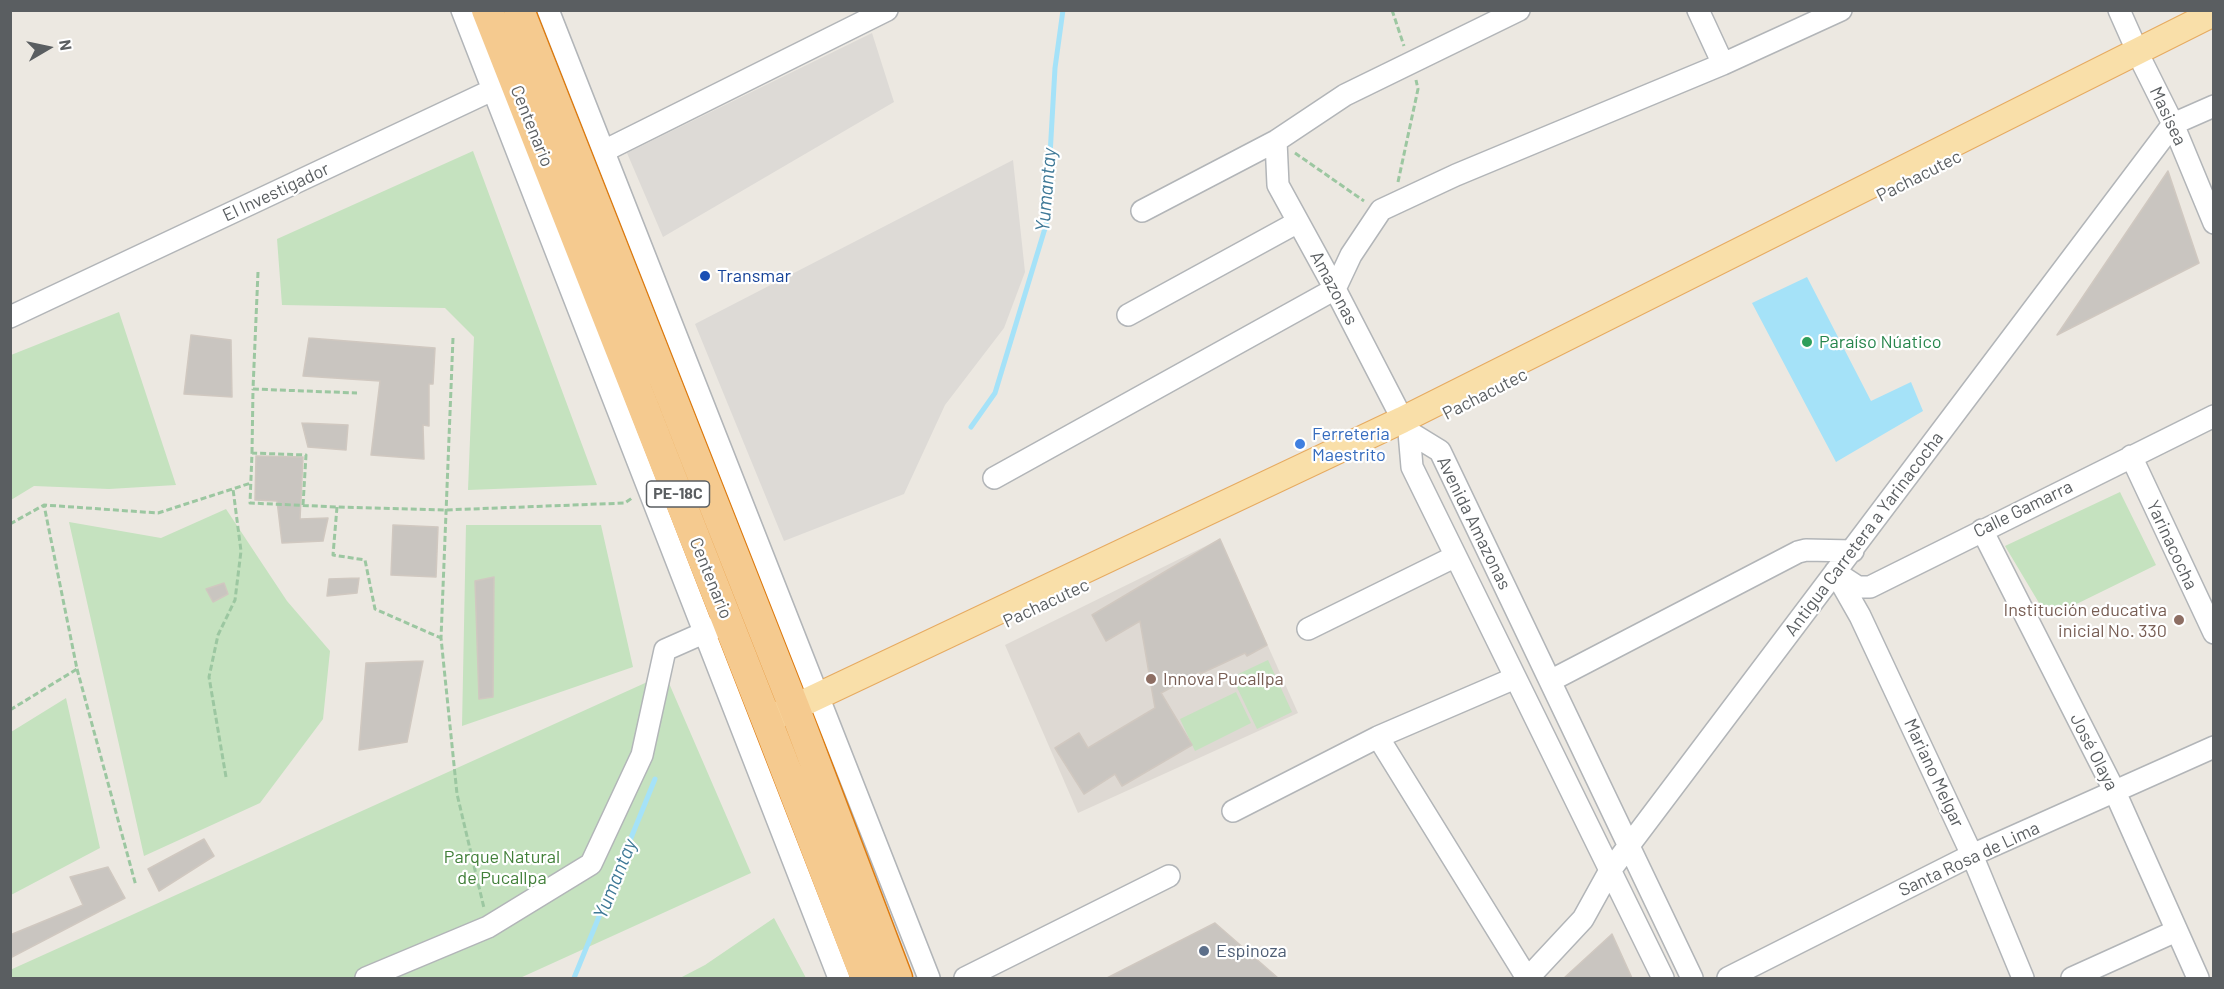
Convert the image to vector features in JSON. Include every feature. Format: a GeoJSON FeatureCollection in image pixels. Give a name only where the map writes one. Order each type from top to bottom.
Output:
{"type":"FeatureCollection","features":[{"type":"Feature","properties":{"kind":"highway","name":"Centenario"},"geometry":{"type":"LineString","coordinates":[[487,10],[504,85],[717,627],[866,978]]}},
{"type":"Feature","properties":{"kind":"highway","name":"Centenario"},"geometry":{"type":"LineString","coordinates":[[519,10],[808,708],[897,978]]}},
{"type":"Feature","properties":{"kind":"main road","name":"Pachacutec"},"geometry":{"type":"LineString","coordinates":[[2140,58],[2214,13]]}},
{"type":"Feature","properties":{"kind":"main road","name":"Pachacutec"},"geometry":{"type":"LineString","coordinates":[[763,733],[808,708],[1406,426],[2140,58],[2214,28]]}},
{"type":"Feature","properties":{"kind":"street"},"geometry":{"type":"LineString","coordinates":[[366,978],[488,927],[591,864],[642,755],[665,650],[717,627],[649,487],[504,85],[462,10]]}},
{"type":"Feature","properties":{"kind":"street"},"geometry":{"type":"LineString","coordinates":[[548,10],[603,151],[808,708],[929,978]]}},
{"type":"Feature","properties":{"kind":"street"},"geometry":{"type":"LineString","coordinates":[[603,151],[887,10]]}},
{"type":"Feature","properties":{"kind":"street"},"geometry":{"type":"LineString","coordinates":[[1142,211],[1276,141],[1345,95],[1519,10]]}},
{"type":"Feature","properties":{"kind":"street"},"geometry":{"type":"LineString","coordinates":[[1698,10],[1723,64]]}},
{"type":"Feature","properties":{"kind":"street"},"geometry":{"type":"LineString","coordinates":[[994,478],[1335,289],[1375,207],[1723,64],[1840,10]]}},
{"type":"Feature","properties":{"kind":"street","name":"Masisea"},"geometry":{"type":"LineString","coordinates":[[2119,10],[2173,124],[2214,224]]}},
{"type":"Feature","properties":{"kind":"street","name":"El Investigador"},"geometry":{"type":"LineString","coordinates":[[10,317],[542,69]]}},
{"type":"Feature","properties":{"kind":"street","name":"Antigua Carretera a Yarinacocha"},"geometry":{"type":"LineString","coordinates":[[1528,978],[1583,919],[1609,872],[2173,124],[2214,106]]}},
{"type":"Feature","properties":{"kind":"street","name":"Amazonas"},"geometry":{"type":"LineString","coordinates":[[1276,141],[1278,185],[1406,426]]}},
{"type":"Feature","properties":{"kind":"street"},"geometry":{"type":"LineString","coordinates":[[1128,315],[1298,222]]}},
{"type":"Feature","properties":{"kind":"street","name":"Calle Gamarra"},"geometry":{"type":"LineString","coordinates":[[1835,572],[1858,587],[1870,586],[2214,416]]}},
{"type":"Feature","properties":{"kind":"street","name":"Avenida Amazonas"},"geometry":{"type":"LineString","coordinates":[[1406,426],[1412,467],[1454,557],[1663,978]]}},
{"type":"Feature","properties":{"kind":"street","name":"Avenida Amazonas"},"geometry":{"type":"LineString","coordinates":[[1406,426],[1440,451],[1692,978]]}},
{"type":"Feature","properties":{"kind":"street","name":"Yarinacocha"},"geometry":{"type":"LineString","coordinates":[[2131,456],[2214,633]]}},
{"type":"Feature","properties":{"kind":"street","name":"José Olaya"},"geometry":{"type":"LineString","coordinates":[[1982,530],[2115,792],[2198,978]]}},
{"type":"Feature","properties":{"kind":"street"},"geometry":{"type":"LineString","coordinates":[[1550,681],[1798,552],[1806,550],[1852,551]]}},
{"type":"Feature","properties":{"kind":"street"},"geometry":{"type":"LineString","coordinates":[[1308,629],[1454,557]]}},
{"type":"Feature","properties":{"kind":"street","name":"Mariano Melgar"},"geometry":{"type":"LineString","coordinates":[[1835,572],[1860,616],[1972,855],[2023,978]]}},
{"type":"Feature","properties":{"kind":"street"},"geometry":{"type":"LineString","coordinates":[[1233,811],[1378,737],[1515,678]]}},
{"type":"Feature","properties":{"kind":"street"},"geometry":{"type":"LineString","coordinates":[[763,733],[839,978]]}},
{"type":"Feature","properties":{"kind":"street"},"geometry":{"type":"LineString","coordinates":[[1378,737],[1528,978]]}},
{"type":"Feature","properties":{"kind":"street","name":"Santa Rosa de Lima"},"geometry":{"type":"LineString","coordinates":[[1728,978],[1972,855],[2214,747]]}},
{"type":"Feature","properties":{"kind":"street"},"geometry":{"type":"LineString","coordinates":[[965,978],[1169,876]]}},
{"type":"Feature","properties":{"kind":"street"},"geometry":{"type":"LineString","coordinates":[[2072,978],[2176,931]]}},
{"type":"Feature","properties":{"kind":"path"},"geometry":{"type":"LineString","coordinates":[[1276,141],[1375,207],[1397,186],[1419,89],[1392,10]]}},
{"type":"Feature","properties":{"kind":"path"},"geometry":{"type":"LineString","coordinates":[[258,272],[250,503],[445,510],[625,503],[649,487]]}},
{"type":"Feature","properties":{"kind":"path"},"geometry":{"type":"LineString","coordinates":[[453,338],[441,638],[457,794],[488,927]]}},
{"type":"Feature","properties":{"kind":"path"},"geometry":{"type":"LineString","coordinates":[[253,389],[357,393]]}},
{"type":"Feature","properties":{"kind":"path"},"geometry":{"type":"LineString","coordinates":[[252,453],[306,455],[303,505]]}},
{"type":"Feature","properties":{"kind":"path"},"geometry":{"type":"LineString","coordinates":[[10,524],[44,505],[158,513],[251,483]]}},
{"type":"Feature","properties":{"kind":"path"},"geometry":{"type":"LineString","coordinates":[[226,777],[209,677],[218,635],[236,600],[241,551],[233,489]]}},
{"type":"Feature","properties":{"kind":"path"},"geometry":{"type":"LineString","coordinates":[[44,505],[76,669],[136,886]]}},
{"type":"Feature","properties":{"kind":"path"},"geometry":{"type":"LineString","coordinates":[[337,507],[333,555],[365,561],[375,609],[441,638]]}},
{"type":"Feature","properties":{"kind":"path"},"geometry":{"type":"LineString","coordinates":[[10,710],[76,669]]}},
{"type":"Feature","properties":{"kind":"shaded area"},"geometry":{"type":"Polygon","coordinates":[[[872,33],[894,102],[663,237],[627,153],[872,33]]]}},
{"type":"Feature","properties":{"kind":"shaded area"},"geometry":{"type":"Polygon","coordinates":[[[1013,160],[1025,272],[1004,328],[945,405],[904,494],[784,541],[695,324],[1013,160]]]}},
{"type":"Feature","properties":{"kind":"shaded area","name":"Innova Pucallpa"},"geometry":{"type":"Polygon","coordinates":[[[1220,539],[1298,713],[1078,813],[1005,645],[1220,539]]]}},
{"type":"Feature","properties":{"kind":"green space"},"geometry":{"type":"Polygon","coordinates":[[[473,151],[597,485],[468,490],[474,337],[445,308],[282,305],[277,239],[473,151]]]}},
{"type":"Feature","properties":{"kind":"green space"},"geometry":{"type":"Polygon","coordinates":[[[119,312],[176,485],[109,489],[34,486],[11,500],[11,355],[119,312]]]}},
{"type":"Feature","properties":{"kind":"green space"},"geometry":{"type":"Polygon","coordinates":[[[2120,492],[2156,565],[2048,618],[2005,546],[2120,492]]]}},
{"type":"Feature","properties":{"kind":"green space"},"geometry":{"type":"Polygon","coordinates":[[[226,509],[287,601],[330,651],[323,719],[260,803],[144,856],[69,522],[161,538],[226,509]]]}},
{"type":"Feature","properties":{"kind":"green space"},"geometry":{"type":"Polygon","coordinates":[[[466,525],[601,525],[633,667],[462,726],[466,525]]]}},
{"type":"Feature","properties":{"kind":"green space"},"geometry":{"type":"Polygon","coordinates":[[[1268,660],[1292,712],[1257,729],[1232,677],[1268,660]]]}},
{"type":"Feature","properties":{"kind":"green space","name":"Parque Natural de Pucallpa"},"geometry":{"type":"Polygon","coordinates":[[[665,674],[751,873],[520,978],[11,978],[10,970],[665,674]]]}},
{"type":"Feature","properties":{"kind":"green space"},"geometry":{"type":"Polygon","coordinates":[[[1236,692],[1251,723],[1195,751],[1180,719],[1236,692]]]}},
{"type":"Feature","properties":{"kind":"green space"},"geometry":{"type":"Polygon","coordinates":[[[66,698],[100,848],[11,895],[11,732],[66,698]]]}},
{"type":"Feature","properties":{"kind":"green space"},"geometry":{"type":"Polygon","coordinates":[[[774,918],[806,978],[680,978],[705,965],[774,918]]]}},
{"type":"Feature","properties":{"kind":"water","name":"Paraíso Núatico"},"geometry":{"type":"Polygon","coordinates":[[[1807,277],[1871,401],[1911,382],[1923,411],[1836,462],[1752,303],[1807,277]]]}},
{"type":"Feature","properties":{"kind":"building"},"geometry":{"type":"Polygon","coordinates":[[[2168,171],[2199,263],[2057,335],[2168,171]]]}},
{"type":"Feature","properties":{"kind":"building"},"geometry":{"type":"Polygon","coordinates":[[[191,335],[231,340],[232,397],[184,394],[191,335]]]}},
{"type":"Feature","properties":{"kind":"building"},"geometry":{"type":"Polygon","coordinates":[[[309,338],[435,348],[433,384],[429,384],[429,426],[423,425],[424,459],[371,455],[380,381],[303,376],[309,338]]]}},
{"type":"Feature","properties":{"kind":"building"},"geometry":{"type":"Polygon","coordinates":[[[302,423],[348,425],[346,450],[308,447],[302,423]]]}},
{"type":"Feature","properties":{"kind":"building"},"geometry":{"type":"Polygon","coordinates":[[[256,456],[303,457],[300,519],[328,518],[323,541],[282,543],[277,501],[255,500],[256,456]]]}},
{"type":"Feature","properties":{"kind":"building"},"geometry":{"type":"Polygon","coordinates":[[[393,525],[438,527],[436,577],[391,575],[393,525]]]}},
{"type":"Feature","properties":{"kind":"building"},"geometry":{"type":"Polygon","coordinates":[[[1220,539],[1267,645],[1247,656],[1245,653],[1200,674],[1200,672],[1161,693],[1192,745],[1122,786],[1115,774],[1084,794],[1055,748],[1079,733],[1088,748],[1155,708],[1140,621],[1106,641],[1092,615],[1220,539]]]}},
{"type":"Feature","properties":{"kind":"building"},"geometry":{"type":"Polygon","coordinates":[[[494,577],[493,697],[479,699],[475,581],[494,577]]]}},
{"type":"Feature","properties":{"kind":"building"},"geometry":{"type":"Polygon","coordinates":[[[359,578],[357,593],[327,596],[329,579],[359,578]]]}},
{"type":"Feature","properties":{"kind":"building"},"geometry":{"type":"Polygon","coordinates":[[[224,583],[228,594],[213,602],[206,589],[224,583]]]}},
{"type":"Feature","properties":{"kind":"building"},"geometry":{"type":"Polygon","coordinates":[[[423,661],[407,742],[359,750],[366,663],[423,661]]]}},
{"type":"Feature","properties":{"kind":"building"},"geometry":{"type":"Polygon","coordinates":[[[204,839],[214,856],[159,891],[148,869],[204,839]]]}},
{"type":"Feature","properties":{"kind":"building"},"geometry":{"type":"Polygon","coordinates":[[[108,867],[125,898],[10,958],[10,935],[83,905],[70,877],[108,867]]]}},
{"type":"Feature","properties":{"kind":"building","name":"Espinoza"},"geometry":{"type":"Polygon","coordinates":[[[1215,923],[1278,978],[1107,978],[1215,923]]]}},
{"type":"Feature","properties":{"kind":"building"},"geometry":{"type":"Polygon","coordinates":[[[1612,934],[1632,978],[1564,978],[1612,934]]]}},
{"type":"Feature","properties":{"kind":"waterway","name":"Yumantay"},"geometry":{"type":"LineString","coordinates":[[971,427],[995,393],[1046,225],[1055,68],[1063,10]]}},
{"type":"Feature","properties":{"kind":"waterway","name":"Yumantay"},"geometry":{"type":"LineString","coordinates":[[574,978],[655,779]]}},
{"type":"Feature","properties":{"kind":"place","name":"Transmar"},"geometry":{"type":"Point","coordinates":[705,276]}},
{"type":"Feature","properties":{"kind":"place","name":"Paraíso Núatico"},"geometry":{"type":"Point","coordinates":[1807,342]}},
{"type":"Feature","properties":{"kind":"place","name":"Ferreteria Maestrito"},"geometry":{"type":"Point","coordinates":[1300,444]}},
{"type":"Feature","properties":{"kind":"place","name":"Institución educativa inicial No. 330"},"geometry":{"type":"Point","coordinates":[2179,620]}},
{"type":"Feature","properties":{"kind":"place","name":"Innova Pucallpa"},"geometry":{"type":"Point","coordinates":[1151,679]}},
{"type":"Feature","properties":{"kind":"place","name":"Espinoza"},"geometry":{"type":"Point","coordinates":[1204,951]}}]}
